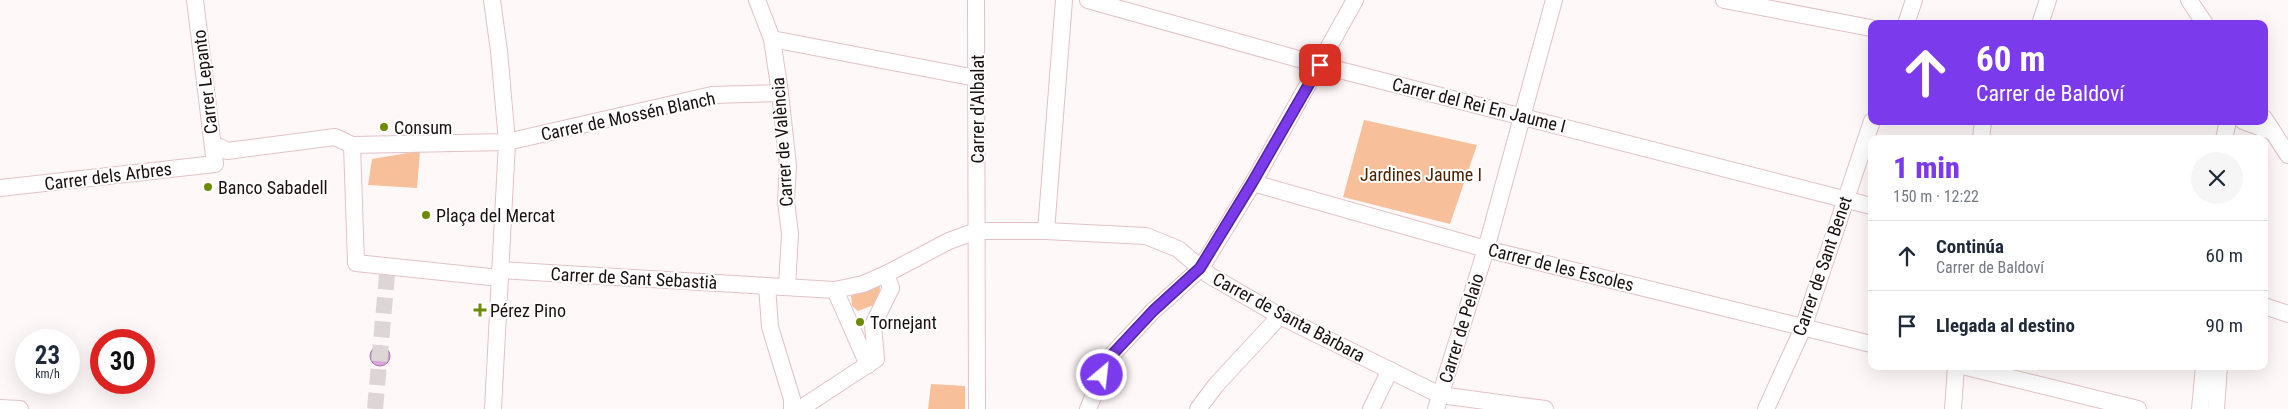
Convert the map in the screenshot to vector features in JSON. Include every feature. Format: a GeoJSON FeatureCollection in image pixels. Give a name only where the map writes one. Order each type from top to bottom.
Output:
{"type":"FeatureCollection","features":[{"type":"Feature","properties":{"kind":"street","name":"Carrer Lepanto"},"geometry":{"type":"LineString","coordinates":[[195,0],[215,164]]}},
{"type":"Feature","properties":{"kind":"street"},"geometry":{"type":"LineString","coordinates":[[492,0],[499,51],[507,142],[493,409]]}},
{"type":"Feature","properties":{"kind":"street","name":"Carrer de València"},"geometry":{"type":"LineString","coordinates":[[757,0],[772,39],[788,166],[786,201],[790,234],[787,286]]}},
{"type":"Feature","properties":{"kind":"street","name":"Carrer d'Albalat"},"geometry":{"type":"LineString","coordinates":[[976,0],[977,409]]}},
{"type":"Feature","properties":{"kind":"street"},"geometry":{"type":"LineString","coordinates":[[1046,231],[1064,0]]}},
{"type":"Feature","properties":{"kind":"street","name":"Carrer del Rei En Jaume I"},"geometry":{"type":"LineString","coordinates":[[1088,0],[1320,65],[1868,205]]}},
{"type":"Feature","properties":{"kind":"street"},"geometry":{"type":"LineString","coordinates":[[1088,409],[1109,358],[1153,311],[1200,268],[1252,183],[1355,0]]}},
{"type":"Feature","properties":{"kind":"street","name":"Carrer de Pelaio"},"geometry":{"type":"LineString","coordinates":[[1438,402],[1486,249],[1554,0]]}},
{"type":"Feature","properties":{"kind":"street"},"geometry":{"type":"LineString","coordinates":[[1907,20],[1914,0]]}},
{"type":"Feature","properties":{"kind":"street"},"geometry":{"type":"LineString","coordinates":[[2041,20],[2048,0]]}},
{"type":"Feature","properties":{"kind":"street"},"geometry":{"type":"LineString","coordinates":[[2189,0],[2202,20]]}},
{"type":"Feature","properties":{"kind":"street"},"geometry":{"type":"LineString","coordinates":[[1732,1],[1868,27]]}},
{"type":"Feature","properties":{"kind":"street"},"geometry":{"type":"LineString","coordinates":[[772,39],[976,78]]}},
{"type":"Feature","properties":{"kind":"street","name":"Carrer de Mossén Blanch"},"geometry":{"type":"LineString","coordinates":[[507,142],[712,95],[780,93]]}},
{"type":"Feature","properties":{"kind":"street","name":"Carrer de Sant Benet"},"geometry":{"type":"LineString","coordinates":[[1766,409],[1803,328],[1871,125]]}},
{"type":"Feature","properties":{"kind":"street"},"geometry":{"type":"LineString","coordinates":[[2268,125],[2288,155]]}},
{"type":"Feature","properties":{"kind":"street"},"geometry":{"type":"LineString","coordinates":[[220,148],[227,151],[336,137],[352,145],[507,142]]}},
{"type":"Feature","properties":{"kind":"street"},"geometry":{"type":"LineString","coordinates":[[352,145],[356,264],[388,271],[500,277]]}},
{"type":"Feature","properties":{"kind":"street","name":"Carrer dels Arbres"},"geometry":{"type":"LineString","coordinates":[[0,188],[215,164]]}},
{"type":"Feature","properties":{"kind":"street","name":"Carrer de les Escoles"},"geometry":{"type":"LineString","coordinates":[[1252,183],[1486,249],[1868,343]]}},
{"type":"Feature","properties":{"kind":"street","name":"Carrer de Santa Bàrbara"},"geometry":{"type":"LineString","coordinates":[[977,225],[1046,231],[1146,236],[1178,249],[1209,275],[1280,316],[1390,370],[1438,402],[1545,409]]}},
{"type":"Feature","properties":{"kind":"street","name":"Carrer de Sant Sebastià"},"geometry":{"type":"LineString","coordinates":[[500,277],[787,286],[835,290],[863,284],[886,274],[977,225]]}},
{"type":"Feature","properties":{"kind":"street"},"geometry":{"type":"LineString","coordinates":[[800,409],[876,360],[873,325],[891,288],[886,274]]}},
{"type":"Feature","properties":{"kind":"street"},"geometry":{"type":"LineString","coordinates":[[767,286],[770,327],[792,400],[792,409]]}},
{"type":"Feature","properties":{"kind":"street"},"geometry":{"type":"LineString","coordinates":[[835,290],[868,365]]}},
{"type":"Feature","properties":{"kind":"street"},"geometry":{"type":"LineString","coordinates":[[2268,307],[2288,314]]}},
{"type":"Feature","properties":{"kind":"street"},"geometry":{"type":"LineString","coordinates":[[1198,409],[1216,385],[1280,316]]}},
{"type":"Feature","properties":{"kind":"street"},"geometry":{"type":"LineString","coordinates":[[1371,409],[1390,370]]}},
{"type":"Feature","properties":{"kind":"street"},"geometry":{"type":"LineString","coordinates":[[1953,409],[1956,370]]}},
{"type":"Feature","properties":{"kind":"street"},"geometry":{"type":"LineString","coordinates":[[1978,370],[2138,409]]}},
{"type":"Feature","properties":{"kind":"street"},"geometry":{"type":"LineString","coordinates":[[2200,409],[2204,370]]}},
{"type":"Feature","properties":{"kind":"street"},"geometry":{"type":"LineString","coordinates":[[2216,409],[2219,370]]}},
{"type":"Feature","properties":{"kind":"street"},"geometry":{"type":"LineString","coordinates":[[0,408],[20,409]]}},
{"type":"Feature","properties":{"kind":"green space","name":"Jardines Jaume I"},"geometry":{"type":"Polygon","coordinates":[[[1364,120],[1477,145],[1450,224],[1343,197],[1364,120]]]}},
{"type":"Feature","properties":{"kind":"green space"},"geometry":{"type":"Polygon","coordinates":[[[420,151],[417,188],[368,185],[372,159],[420,151]]]}},
{"type":"Feature","properties":{"kind":"green space"},"geometry":{"type":"Polygon","coordinates":[[[880,286],[879,303],[858,311],[852,306],[851,296],[880,286]]]}},
{"type":"Feature","properties":{"kind":"green space"},"geometry":{"type":"Polygon","coordinates":[[[931,384],[965,386],[965,409],[928,409],[931,384]]]}},
{"type":"Feature","properties":{"kind":"shaded area"},"geometry":{"type":"Polygon","coordinates":[[[380,346],[387,349],[390,356],[387,363],[380,366],[373,363],[370,356],[373,349],[380,346]]]}},
{"type":"Feature","properties":{"kind":"tunnel"},"geometry":{"type":"LineString","coordinates":[[375,409],[387,275]]}},
{"type":"Feature","properties":{"kind":"place","name":"Consum"},"geometry":{"type":"Point","coordinates":[384,127]}},
{"type":"Feature","properties":{"kind":"place","name":"Banco Sabadell"},"geometry":{"type":"Point","coordinates":[208,187]}},
{"type":"Feature","properties":{"kind":"place","name":"Plaça del Mercat"},"geometry":{"type":"Point","coordinates":[426,215]}},
{"type":"Feature","properties":{"kind":"place","name":"Pérez Pino"},"geometry":{"type":"Point","coordinates":[480,310]}},
{"type":"Feature","properties":{"kind":"place","name":"Tornejant"},"geometry":{"type":"Point","coordinates":[860,322]}},
{"type":"Feature","properties":{"kind":"route"},"geometry":{"type":"LineString","coordinates":[[1102,375],[1109,358],[1153,311],[1200,268],[1252,183],[1320,65]]}}]}
